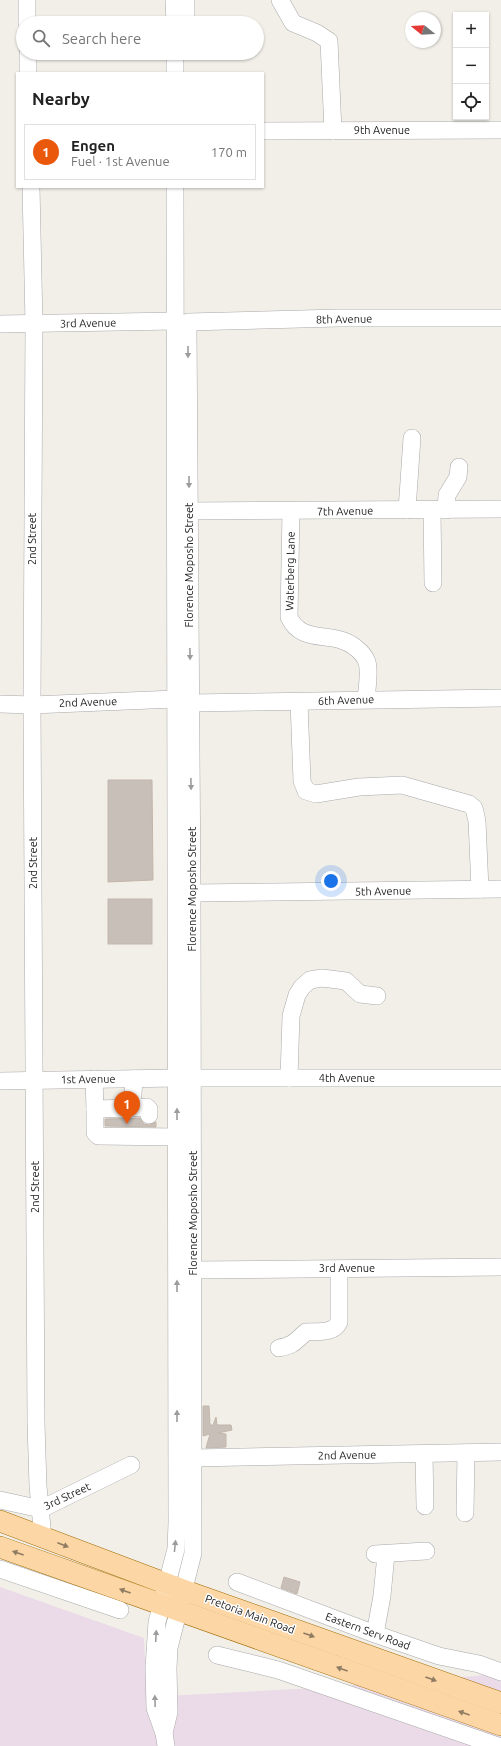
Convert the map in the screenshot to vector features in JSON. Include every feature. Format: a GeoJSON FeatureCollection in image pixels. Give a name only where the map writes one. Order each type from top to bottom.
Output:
{"type":"FeatureCollection","features":[{"type":"Feature","properties":{"kind":"main road","name":"Pretoria Main Road"},"geometry":{"type":"LineString","coordinates":[[0,1521],[175,1587],[501,1703]]}},
{"type":"Feature","properties":{"kind":"main road","name":"Pretoria Main Road"},"geometry":{"type":"LineString","coordinates":[[0,1547],[63,1568],[501,1726]]}},
{"type":"Feature","properties":{"kind":"street"},"geometry":{"type":"LineString","coordinates":[[27,0],[27,16]]}},
{"type":"Feature","properties":{"kind":"street"},"geometry":{"type":"LineString","coordinates":[[174,0],[175,16]]}},
{"type":"Feature","properties":{"kind":"street"},"geometry":{"type":"LineString","coordinates":[[186,0],[186,16]]}},
{"type":"Feature","properties":{"kind":"street"},"geometry":{"type":"LineString","coordinates":[[280,0],[293,23],[324,36],[329,41],[333,131]]}},
{"type":"Feature","properties":{"kind":"street"},"geometry":{"type":"LineString","coordinates":[[28,60],[28,72]]}},
{"type":"Feature","properties":{"kind":"street"},"geometry":{"type":"LineString","coordinates":[[175,60],[175,72]]}},
{"type":"Feature","properties":{"kind":"street"},"geometry":{"type":"LineString","coordinates":[[186,60],[186,72]]}},
{"type":"Feature","properties":{"kind":"street","name":"9th Avenue"},"geometry":{"type":"LineString","coordinates":[[264,131],[501,130]]}},
{"type":"Feature","properties":{"kind":"street","name":"2nd Street"},"geometry":{"type":"LineString","coordinates":[[31,188],[34,324],[32,705],[36,1423],[38,1486],[43,1538]]}},
{"type":"Feature","properties":{"kind":"street","name":"Florence Moposho Street"},"geometry":{"type":"LineString","coordinates":[[175,188],[189,511],[183,701],[192,893],[185,1079],[177,1137],[177,1523],[175,1587]]}},
{"type":"Feature","properties":{"kind":"street","name":"Florence Moposho Street"},"geometry":{"type":"LineString","coordinates":[[175,1587],[193,1553],[193,1270],[185,1079],[183,701],[182,322],[187,188]]}},
{"type":"Feature","properties":{"kind":"street","name":"8th Avenue"},"geometry":{"type":"LineString","coordinates":[[182,322],[338,318],[501,318]]}},
{"type":"Feature","properties":{"kind":"street","name":"3rd Avenue"},"geometry":{"type":"LineString","coordinates":[[0,324],[182,322]]}},
{"type":"Feature","properties":{"kind":"street"},"geometry":{"type":"LineString","coordinates":[[407,510],[412,438]]}},
{"type":"Feature","properties":{"kind":"street"},"geometry":{"type":"LineString","coordinates":[[433,583],[439,510],[458,477],[459,467]]}},
{"type":"Feature","properties":{"kind":"street","name":"7th Avenue"},"geometry":{"type":"LineString","coordinates":[[189,511],[501,509]]}},
{"type":"Feature","properties":{"kind":"street","name":"Waterberg Lane"},"geometry":{"type":"LineString","coordinates":[[291,511],[289,617],[292,624],[302,633],[344,640],[358,649],[366,662],[368,670],[366,699]]}},
{"type":"Feature","properties":{"kind":"street","name":"6th Avenue"},"geometry":{"type":"LineString","coordinates":[[183,701],[299,702],[366,699],[501,698]]}},
{"type":"Feature","properties":{"kind":"street","name":"2nd Avenue"},"geometry":{"type":"LineString","coordinates":[[0,704],[32,705],[183,701]]}},
{"type":"Feature","properties":{"kind":"street"},"geometry":{"type":"LineString","coordinates":[[299,702],[302,781],[306,791],[316,794],[359,787],[402,785],[469,804],[474,808],[477,821],[480,889]]}},
{"type":"Feature","properties":{"kind":"street","name":"5th Avenue"},"geometry":{"type":"LineString","coordinates":[[192,893],[501,889]]}},
{"type":"Feature","properties":{"kind":"street"},"geometry":{"type":"LineString","coordinates":[[289,1078],[291,1016],[297,995],[310,980],[322,978],[346,981],[360,994],[377,996]]}},
{"type":"Feature","properties":{"kind":"street","name":"4th Avenue"},"geometry":{"type":"LineString","coordinates":[[185,1079],[501,1078]]}},
{"type":"Feature","properties":{"kind":"street"},"geometry":{"type":"LineString","coordinates":[[94,1079],[95,1133],[98,1136],[150,1127],[177,1137]]}},
{"type":"Feature","properties":{"kind":"street"},"geometry":{"type":"LineString","coordinates":[[132,1108],[134,1079]]}},
{"type":"Feature","properties":{"kind":"street","name":"1st Avenue"},"geometry":{"type":"LineString","coordinates":[[0,1081],[185,1079]]}},
{"type":"Feature","properties":{"kind":"street"},"geometry":{"type":"LineString","coordinates":[[95,1109],[147,1107],[149,1109],[150,1127]]}},
{"type":"Feature","properties":{"kind":"street","name":"3rd Avenue"},"geometry":{"type":"LineString","coordinates":[[193,1270],[501,1267]]}},
{"type":"Feature","properties":{"kind":"street"},"geometry":{"type":"LineString","coordinates":[[279,1348],[291,1346],[306,1332],[333,1330],[337,1327],[339,1322],[339,1268]]}},
{"type":"Feature","properties":{"kind":"street","name":"2nd Avenue"},"geometry":{"type":"LineString","coordinates":[[193,1458],[501,1452]]}},
{"type":"Feature","properties":{"kind":"street"},"geometry":{"type":"LineString","coordinates":[[465,1513],[466,1453]]}},
{"type":"Feature","properties":{"kind":"street"},"geometry":{"type":"LineString","coordinates":[[424,1454],[425,1506]]}},
{"type":"Feature","properties":{"kind":"street","name":"3rd Street"},"geometry":{"type":"LineString","coordinates":[[0,1500],[41,1509],[131,1465]]}},
{"type":"Feature","properties":{"kind":"street"},"geometry":{"type":"LineString","coordinates":[[375,1634],[382,1596],[380,1554],[426,1551]]}},
{"type":"Feature","properties":{"kind":"street"},"geometry":{"type":"LineString","coordinates":[[58,1590],[63,1568]]}},
{"type":"Feature","properties":{"kind":"street"},"geometry":{"type":"LineString","coordinates":[[0,1569],[120,1610]]}},
{"type":"Feature","properties":{"kind":"street","name":"Eastern Serv Road"},"geometry":{"type":"LineString","coordinates":[[237,1582],[375,1634],[439,1656],[478,1664],[501,1672]]}},
{"type":"Feature","properties":{"kind":"street"},"geometry":{"type":"LineString","coordinates":[[165,1739],[155,1708],[154,1668],[157,1622],[170,1607],[175,1587]]}},
{"type":"Feature","properties":{"kind":"street"},"geometry":{"type":"LineString","coordinates":[[217,1655],[278,1670],[498,1746]]}},
{"type":"Feature","properties":{"kind":"street"},"geometry":{"type":"LineString","coordinates":[[478,1664],[501,1661]]}},
{"type":"Feature","properties":{"kind":"street"},"geometry":{"type":"LineString","coordinates":[[401,1712],[407,1692]]}},
{"type":"Feature","properties":{"kind":"shaded area"},"geometry":{"type":"Polygon","coordinates":[[[0,1587],[144,1638],[147,1697],[315,1688],[501,1674],[501,1746],[0,1746],[0,1587]]]}},
{"type":"Feature","properties":{"kind":"building"},"geometry":{"type":"Polygon","coordinates":[[[108,780],[152,780],[153,880],[108,882],[108,780]]]}},
{"type":"Feature","properties":{"kind":"building"},"geometry":{"type":"Polygon","coordinates":[[[108,899],[152,899],[152,944],[108,944],[108,899]]]}},
{"type":"Feature","properties":{"kind":"building"},"geometry":{"type":"Polygon","coordinates":[[[140,1118],[144,1124],[149,1125],[156,1122],[156,1127],[105,1126],[105,1119],[140,1118]]]}},
{"type":"Feature","properties":{"kind":"building"},"geometry":{"type":"Polygon","coordinates":[[[203,1406],[209,1406],[210,1425],[213,1425],[216,1417],[217,1425],[231,1425],[232,1430],[218,1433],[226,1434],[226,1447],[206,1448],[210,1434],[203,1436],[203,1406]]]}},
{"type":"Feature","properties":{"kind":"building"},"geometry":{"type":"Polygon","coordinates":[[[284,1577],[300,1582],[297,1594],[281,1588],[284,1577]]]}},
{"type":"Feature","properties":{"kind":"place","name":"Engen"},"geometry":{"type":"Point","coordinates":[127,1124]}}]}
